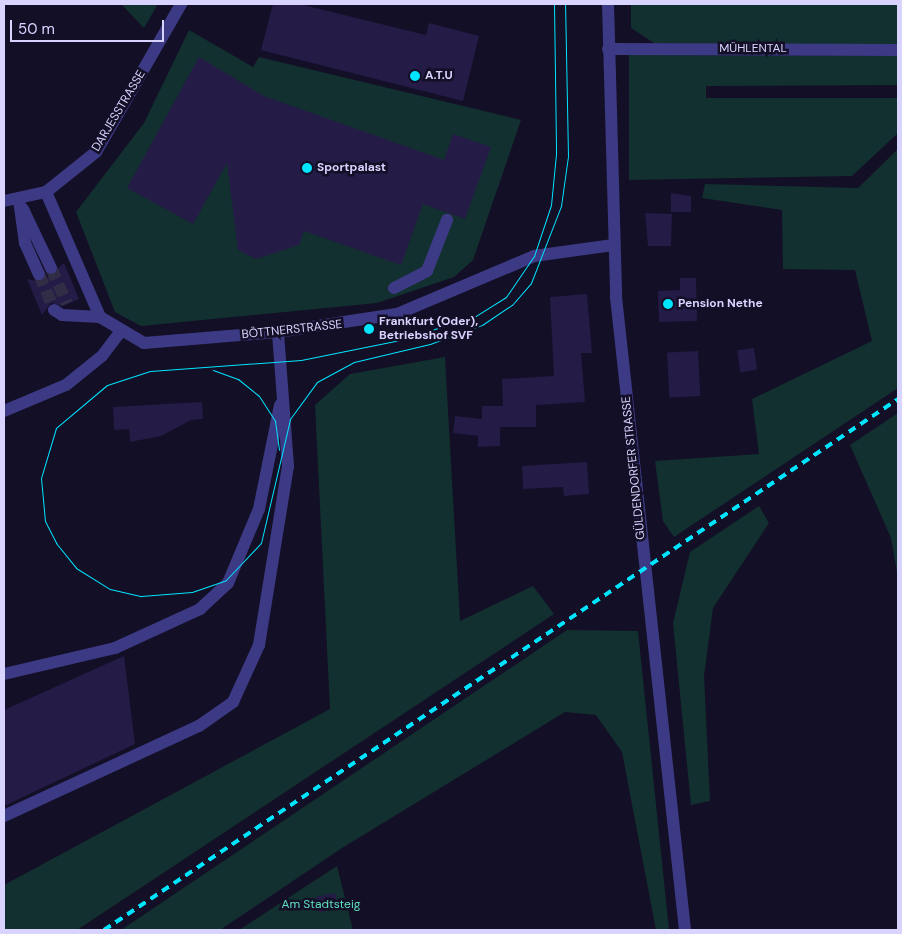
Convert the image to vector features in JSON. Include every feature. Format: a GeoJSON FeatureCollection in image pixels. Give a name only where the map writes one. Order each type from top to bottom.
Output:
{"type":"FeatureCollection","features":[{"type":"Feature","properties":{"kind":"street","name":"DARJESSTRASSE"},"geometry":{"type":"LineString","coordinates":[[4,201],[19,200],[46,192],[96,152],[181,4]]}},
{"type":"Feature","properties":{"kind":"street","name":"GÜLDENDORFER STRASSE"},"geometry":{"type":"LineString","coordinates":[[608,4],[613,245],[685,930]]}},
{"type":"Feature","properties":{"kind":"street","name":"MÜHLENTAL"},"geometry":{"type":"LineString","coordinates":[[608,49],[898,50]]}},
{"type":"Feature","properties":{"kind":"street","name":"BÖTTNERSTRASSE"},"geometry":{"type":"LineString","coordinates":[[46,192],[100,317],[120,332],[144,343],[278,332],[397,314],[534,256],[613,245]]}},
{"type":"Feature","properties":{"kind":"street"},"geometry":{"type":"LineString","coordinates":[[19,200],[51,268]]}},
{"type":"Feature","properties":{"kind":"street"},"geometry":{"type":"LineString","coordinates":[[19,200],[25,243],[39,274]]}},
{"type":"Feature","properties":{"kind":"street"},"geometry":{"type":"LineString","coordinates":[[394,288],[427,271],[447,220]]}},
{"type":"Feature","properties":{"kind":"street"},"geometry":{"type":"LineString","coordinates":[[67,304],[81,316]]}},
{"type":"Feature","properties":{"kind":"street"},"geometry":{"type":"LineString","coordinates":[[54,310],[62,315],[100,317]]}},
{"type":"Feature","properties":{"kind":"street"},"geometry":{"type":"LineString","coordinates":[[4,411],[66,385],[102,356],[120,332]]}},
{"type":"Feature","properties":{"kind":"street"},"geometry":{"type":"LineString","coordinates":[[4,816],[199,726],[233,702],[260,645],[288,466],[278,332]]}},
{"type":"Feature","properties":{"kind":"street"},"geometry":{"type":"LineString","coordinates":[[4,674],[114,648],[200,609],[228,583],[259,509],[283,394]]}},
{"type":"Feature","properties":{"kind":"green space"},"geometry":{"type":"Polygon","coordinates":[[[121,4],[158,4],[144,28],[121,4]]]}},
{"type":"Feature","properties":{"kind":"green space"},"geometry":{"type":"Polygon","coordinates":[[[631,4],[898,4],[898,46],[654,43],[631,28],[631,4]]]}},
{"type":"Feature","properties":{"kind":"green space","name":"Sportpalast"},"geometry":{"type":"Polygon","coordinates":[[[189,30],[253,67],[259,57],[521,120],[473,260],[454,277],[377,303],[141,326],[115,312],[76,212],[144,123],[189,30]]]}},
{"type":"Feature","properties":{"kind":"green space"},"geometry":{"type":"Polygon","coordinates":[[[629,55],[898,56],[898,85],[706,86],[706,98],[898,98],[898,133],[852,176],[629,180],[629,55]]]}},
{"type":"Feature","properties":{"kind":"green space"},"geometry":{"type":"Polygon","coordinates":[[[898,149],[898,388],[674,537],[663,521],[655,461],[759,454],[752,399],[872,341],[855,270],[783,269],[782,210],[702,198],[705,184],[858,188],[898,149]]]}},
{"type":"Feature","properties":{"kind":"green space"},"geometry":{"type":"Polygon","coordinates":[[[445,357],[460,621],[533,586],[554,614],[77,930],[4,930],[4,885],[330,709],[315,405],[350,374],[445,357]]]}},
{"type":"Feature","properties":{"kind":"green space"},"geometry":{"type":"Polygon","coordinates":[[[898,413],[898,578],[891,538],[850,445],[898,413]]]}},
{"type":"Feature","properties":{"kind":"green space"},"geometry":{"type":"Polygon","coordinates":[[[759,506],[769,523],[713,608],[704,676],[710,801],[691,805],[673,623],[690,552],[759,506]]]}},
{"type":"Feature","properties":{"kind":"green space"},"geometry":{"type":"Polygon","coordinates":[[[567,630],[638,631],[669,930],[656,930],[622,752],[596,715],[565,712],[342,848],[220,930],[121,930],[567,630]]]}},
{"type":"Feature","properties":{"kind":"green space","name":"Am Stadtsteig"},"geometry":{"type":"Polygon","coordinates":[[[337,866],[353,930],[239,930],[337,866]]]}},
{"type":"Feature","properties":{"kind":"building","name":"A.T.U"},"geometry":{"type":"Polygon","coordinates":[[[273,4],[299,4],[426,35],[429,23],[479,36],[463,101],[261,50],[273,4]]]}},
{"type":"Feature","properties":{"kind":"building"},"geometry":{"type":"Polygon","coordinates":[[[199,57],[264,96],[444,160],[453,134],[491,147],[465,219],[423,204],[401,265],[304,231],[299,245],[256,259],[238,250],[227,163],[193,224],[127,188],[199,57]]]}},
{"type":"Feature","properties":{"kind":"building"},"geometry":{"type":"Polygon","coordinates":[[[671,193],[691,196],[691,212],[671,212],[671,193]]]}},
{"type":"Feature","properties":{"kind":"building"},"geometry":{"type":"Polygon","coordinates":[[[645,213],[672,214],[671,246],[648,246],[645,213]]]}},
{"type":"Feature","properties":{"kind":"building"},"geometry":{"type":"Polygon","coordinates":[[[64,263],[79,299],[63,306],[51,303],[42,315],[27,279],[42,282],[64,263]]]}},
{"type":"Feature","properties":{"kind":"building"},"geometry":{"type":"Polygon","coordinates":[[[680,278],[696,278],[697,321],[659,322],[658,291],[680,290],[680,278]]]}},
{"type":"Feature","properties":{"kind":"building"},"geometry":{"type":"Polygon","coordinates":[[[587,294],[592,353],[581,353],[585,402],[536,405],[536,427],[500,427],[500,446],[478,447],[478,436],[453,433],[455,416],[482,419],[482,406],[503,406],[502,379],[554,376],[550,297],[587,294]]]}},
{"type":"Feature","properties":{"kind":"building"},"geometry":{"type":"Polygon","coordinates":[[[754,348],[757,370],[740,372],[737,350],[754,348]]]}},
{"type":"Feature","properties":{"kind":"building"},"geometry":{"type":"Polygon","coordinates":[[[698,351],[700,396],[669,398],[667,353],[698,351]]]}},
{"type":"Feature","properties":{"kind":"building"},"geometry":{"type":"Polygon","coordinates":[[[202,402],[203,419],[191,420],[161,436],[130,442],[129,429],[114,430],[113,407],[202,402]]]}},
{"type":"Feature","properties":{"kind":"building"},"geometry":{"type":"Polygon","coordinates":[[[587,462],[589,494],[564,496],[563,487],[523,489],[522,466],[587,462]]]}},
{"type":"Feature","properties":{"kind":"building"},"geometry":{"type":"Polygon","coordinates":[[[124,656],[135,744],[4,806],[4,710],[124,656]]]}},
{"type":"Feature","properties":{"kind":"building"},"geometry":{"type":"Polygon","coordinates":[[[335,893],[338,909],[319,912],[316,897],[335,893]]]}},
{"type":"Feature","properties":{"kind":"tunnel"},"geometry":{"type":"LineString","coordinates":[[51,268],[67,304]]}},
{"type":"Feature","properties":{"kind":"tunnel"},"geometry":{"type":"LineString","coordinates":[[39,274],[54,310]]}},
{"type":"Feature","properties":{"kind":"tram line"},"geometry":{"type":"LineString","coordinates":[[554,4],[556,154],[551,205],[534,256],[506,297],[476,316],[400,340],[301,360],[150,371],[107,385],[56,428],[41,478],[45,521],[56,543],[76,568],[110,589],[141,596],[192,592],[226,580],[261,543],[290,419],[317,382],[354,362],[430,344],[482,325],[512,305],[531,283],[561,206],[568,156],[565,4]]}},
{"type":"Feature","properties":{"kind":"tram line"},"geometry":{"type":"LineString","coordinates":[[213,370],[238,379],[259,396],[275,421],[279,450]]}},
{"type":"Feature","properties":{"kind":"railway"},"geometry":{"type":"LineString","coordinates":[[104,930],[898,399]]}},
{"type":"Feature","properties":{"kind":"place","name":"A.T.U"},"geometry":{"type":"Point","coordinates":[415,76]}},
{"type":"Feature","properties":{"kind":"place","name":"Sportpalast"},"geometry":{"type":"Point","coordinates":[307,168]}},
{"type":"Feature","properties":{"kind":"place","name":"Pension Nethe"},"geometry":{"type":"Point","coordinates":[668,304]}},
{"type":"Feature","properties":{"kind":"place","name":"Frankfurt (Oder), Betriebshof SVF"},"geometry":{"type":"Point","coordinates":[369,329]}}]}
